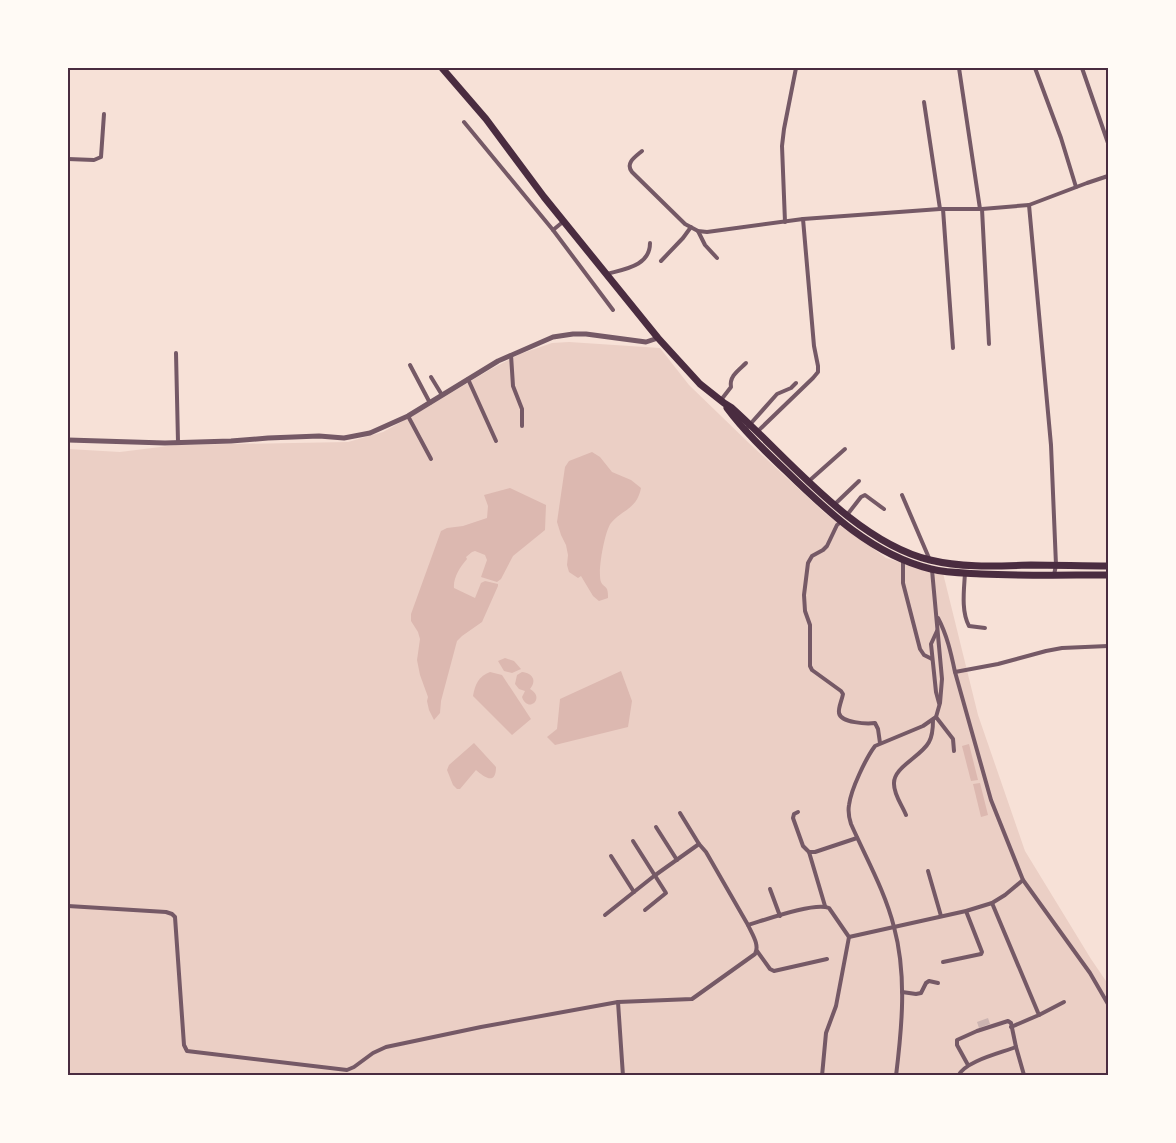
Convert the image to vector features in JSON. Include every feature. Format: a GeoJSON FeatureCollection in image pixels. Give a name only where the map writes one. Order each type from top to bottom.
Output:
{"type":"FeatureCollection","features":[{"type":"Feature","properties":{"kind":"highway"},"geometry":{"type":"LineString","coordinates":[[442,68],[486,119],[544,197],[658,338],[700,384],[748,427],[757,443],[841,522],[878,547],[903,560],[932,570],[1054,576],[1108,575]]}},
{"type":"Feature","properties":{"kind":"highway"},"geometry":{"type":"LineString","coordinates":[[748,427],[758,431],[834,505],[863,528],[891,545],[930,560],[977,566],[1108,566]]}},
{"type":"Feature","properties":{"kind":"street"},"geometry":{"type":"LineString","coordinates":[[785,222],[782,146],[796,68]]}},
{"type":"Feature","properties":{"kind":"street"},"geometry":{"type":"LineString","coordinates":[[959,68],[981,208],[989,344]]}},
{"type":"Feature","properties":{"kind":"street"},"geometry":{"type":"LineString","coordinates":[[1035,68],[1076,187]]}},
{"type":"Feature","properties":{"kind":"street"},"geometry":{"type":"LineString","coordinates":[[1082,68],[1108,143]]}},
{"type":"Feature","properties":{"kind":"street"},"geometry":{"type":"LineString","coordinates":[[924,102],[941,209],[953,348]]}},
{"type":"Feature","properties":{"kind":"street"},"geometry":{"type":"LineString","coordinates":[[68,159],[94,160],[101,157],[104,114]]}},
{"type":"Feature","properties":{"kind":"street"},"geometry":{"type":"LineString","coordinates":[[464,122],[553,231],[613,310]]}},
{"type":"Feature","properties":{"kind":"street"},"geometry":{"type":"LineString","coordinates":[[642,151],[629,163],[630,170],[682,221],[698,231],[706,232],[803,219],[1029,205],[1108,176]]}},
{"type":"Feature","properties":{"kind":"street"},"geometry":{"type":"LineString","coordinates":[[1029,205],[1051,444],[1056,565],[1054,576]]}},
{"type":"Feature","properties":{"kind":"street"},"geometry":{"type":"LineString","coordinates":[[758,431],[813,378],[818,369],[803,219]]}},
{"type":"Feature","properties":{"kind":"street"},"geometry":{"type":"LineString","coordinates":[[553,231],[564,221]]}},
{"type":"Feature","properties":{"kind":"street"},"geometry":{"type":"LineString","coordinates":[[661,261],[691,227]]}},
{"type":"Feature","properties":{"kind":"street"},"geometry":{"type":"LineString","coordinates":[[698,231],[707,248],[717,258]]}},
{"type":"Feature","properties":{"kind":"street"},"geometry":{"type":"LineString","coordinates":[[608,274],[639,263],[648,254],[650,243]]}},
{"type":"Feature","properties":{"kind":"street"},"geometry":{"type":"LineString","coordinates":[[68,440],[178,442],[324,436],[344,438],[370,433],[408,416],[511,354],[553,337],[573,334],[646,342],[658,338]]}},
{"type":"Feature","properties":{"kind":"street"},"geometry":{"type":"LineString","coordinates":[[176,352],[178,442]]}},
{"type":"Feature","properties":{"kind":"street"},"geometry":{"type":"LineString","coordinates":[[511,354],[513,386],[522,409],[522,426]]}},
{"type":"Feature","properties":{"kind":"street"},"geometry":{"type":"LineString","coordinates":[[722,402],[731,387],[732,377],[746,363]]}},
{"type":"Feature","properties":{"kind":"street"},"geometry":{"type":"LineString","coordinates":[[410,364],[430,403]]}},
{"type":"Feature","properties":{"kind":"street"},"geometry":{"type":"LineString","coordinates":[[431,377],[442,395]]}},
{"type":"Feature","properties":{"kind":"street"},"geometry":{"type":"LineString","coordinates":[[468,379],[496,441]]}},
{"type":"Feature","properties":{"kind":"street"},"geometry":{"type":"LineString","coordinates":[[748,427],[777,394],[791,388],[796,383]]}},
{"type":"Feature","properties":{"kind":"street"},"geometry":{"type":"LineString","coordinates":[[408,416],[431,459]]}},
{"type":"Feature","properties":{"kind":"street"},"geometry":{"type":"LineString","coordinates":[[809,482],[845,448]]}},
{"type":"Feature","properties":{"kind":"street"},"geometry":{"type":"LineString","coordinates":[[834,505],[859,481]]}},
{"type":"Feature","properties":{"kind":"street"},"geometry":{"type":"LineString","coordinates":[[847,515],[865,495],[884,509]]}},
{"type":"Feature","properties":{"kind":"street"},"geometry":{"type":"LineString","coordinates":[[902,495],[930,560]]}},
{"type":"Feature","properties":{"kind":"street"},"geometry":{"type":"LineString","coordinates":[[841,522],[837,525],[827,546],[812,556],[808,563],[804,596],[805,611],[810,625],[810,666],[843,694],[838,712],[841,717],[862,723],[875,723],[880,743]]}},
{"type":"Feature","properties":{"kind":"street"},"geometry":{"type":"LineString","coordinates":[[903,560],[903,583],[920,649],[924,655],[932,658]]}},
{"type":"Feature","properties":{"kind":"street"},"geometry":{"type":"LineString","coordinates":[[906,815],[896,793],[894,779],[899,771],[921,753],[929,743],[934,718],[940,703],[942,679],[932,570]]}},
{"type":"Feature","properties":{"kind":"street"},"geometry":{"type":"LineString","coordinates":[[965,573],[966,621],[969,626],[985,628]]}},
{"type":"Feature","properties":{"kind":"street"},"geometry":{"type":"LineString","coordinates":[[937,614],[945,630],[991,800],[1023,880],[1090,973],[1108,1004]]}},
{"type":"Feature","properties":{"kind":"street"},"geometry":{"type":"LineString","coordinates":[[937,631],[931,644],[936,693],[940,703]]}},
{"type":"Feature","properties":{"kind":"street"},"geometry":{"type":"LineString","coordinates":[[955,672],[1062,648],[1108,646]]}},
{"type":"Feature","properties":{"kind":"street"},"geometry":{"type":"LineString","coordinates":[[896,1076],[902,1016],[900,955],[894,927],[879,883],[857,838],[848,806],[852,790],[875,746],[934,718]]}},
{"type":"Feature","properties":{"kind":"street"},"geometry":{"type":"LineString","coordinates":[[934,718],[953,739],[954,751]]}},
{"type":"Feature","properties":{"kind":"street"},"geometry":{"type":"LineString","coordinates":[[798,812],[793,818],[803,846],[809,852],[826,907]]}},
{"type":"Feature","properties":{"kind":"street"},"geometry":{"type":"LineString","coordinates":[[680,813],[706,852],[748,925],[757,950],[770,969],[774,971],[827,959]]}},
{"type":"Feature","properties":{"kind":"street"},"geometry":{"type":"LineString","coordinates":[[656,827],[677,860]]}},
{"type":"Feature","properties":{"kind":"street"},"geometry":{"type":"LineString","coordinates":[[809,852],[857,838]]}},
{"type":"Feature","properties":{"kind":"street"},"geometry":{"type":"LineString","coordinates":[[633,841],[666,894],[645,910]]}},
{"type":"Feature","properties":{"kind":"street"},"geometry":{"type":"LineString","coordinates":[[605,915],[699,844]]}},
{"type":"Feature","properties":{"kind":"street"},"geometry":{"type":"LineString","coordinates":[[611,856],[634,892]]}},
{"type":"Feature","properties":{"kind":"street"},"geometry":{"type":"LineString","coordinates":[[928,871],[941,916]]}},
{"type":"Feature","properties":{"kind":"street"},"geometry":{"type":"LineString","coordinates":[[849,937],[966,912],[992,903],[1023,880]]}},
{"type":"Feature","properties":{"kind":"street"},"geometry":{"type":"LineString","coordinates":[[770,889],[780,916]]}},
{"type":"Feature","properties":{"kind":"street"},"geometry":{"type":"LineString","coordinates":[[992,903],[1039,1015]]}},
{"type":"Feature","properties":{"kind":"street"},"geometry":{"type":"LineString","coordinates":[[68,906],[166,912],[175,917],[184,1045],[189,1052],[350,1069],[386,1047],[481,1027],[618,1002],[692,999],[749,960],[757,950]]}},
{"type":"Feature","properties":{"kind":"street"},"geometry":{"type":"LineString","coordinates":[[748,925],[820,906],[833,912],[849,937],[836,1006],[826,1033],[822,1076]]}},
{"type":"Feature","properties":{"kind":"street"},"geometry":{"type":"LineString","coordinates":[[943,962],[982,952],[966,912]]}},
{"type":"Feature","properties":{"kind":"street"},"geometry":{"type":"LineString","coordinates":[[902,992],[921,993],[929,981],[938,983]]}},
{"type":"Feature","properties":{"kind":"street"},"geometry":{"type":"LineString","coordinates":[[618,1002],[623,1076]]}},
{"type":"Feature","properties":{"kind":"street"},"geometry":{"type":"LineString","coordinates":[[1011,1027],[1064,1002]]}},
{"type":"Feature","properties":{"kind":"street"},"geometry":{"type":"LineString","coordinates":[[968,1065],[957,1045],[957,1040],[1008,1021],[1011,1023],[1024,1075]]}},
{"type":"Feature","properties":{"kind":"street"},"geometry":{"type":"LineString","coordinates":[[958,1076],[968,1065],[1016,1047]]}},
{"type":"Feature","properties":{"kind":"shaded area"},"geometry":{"type":"Polygon","coordinates":[[[552,343],[660,348],[689,385],[826,514],[886,558],[929,571],[931,577],[942,569],[978,715],[1025,851],[1108,984],[1108,1075],[68,1075],[68,449],[120,452],[176,445],[348,442],[383,432],[520,354],[552,343]]]}},
{"type":"Feature","properties":{"kind":"shaded area"},"geometry":{"type":"Polygon","coordinates":[[[592,452],[600,457],[612,472],[631,480],[641,488],[633,505],[611,523],[606,534],[600,577],[607,589],[608,598],[599,601],[593,596],[581,576],[578,578],[569,572],[566,545],[557,522],[565,467],[569,461],[592,452]]]}},
{"type":"Feature","properties":{"kind":"shaded area"},"geometry":{"type":"Polygon","coordinates":[[[510,488],[546,505],[545,530],[513,556],[501,579],[497,582],[481,577],[487,560],[485,555],[475,551],[466,557],[456,577],[454,588],[475,598],[481,583],[485,581],[498,584],[498,586],[482,622],[457,641],[440,713],[434,720],[429,710],[428,697],[420,675],[417,660],[420,639],[411,621],[411,614],[441,531],[487,518],[488,506],[484,495],[510,488]]]}},
{"type":"Feature","properties":{"kind":"shaded area"},"geometry":{"type":"Polygon","coordinates":[[[505,658],[514,661],[521,669],[512,673],[504,671],[498,661],[505,658]]]}},
{"type":"Feature","properties":{"kind":"shaded area"},"geometry":{"type":"Polygon","coordinates":[[[621,671],[632,701],[628,727],[555,745],[547,737],[557,729],[560,699],[621,671]]]}},
{"type":"Feature","properties":{"kind":"shaded area"},"geometry":{"type":"Polygon","coordinates":[[[490,672],[502,675],[531,719],[512,735],[473,696],[478,681],[490,672]]]}},
{"type":"Feature","properties":{"kind":"shaded area"},"geometry":{"type":"Polygon","coordinates":[[[522,672],[533,678],[530,689],[536,696],[536,700],[531,704],[525,702],[522,697],[525,691],[519,689],[515,684],[517,675],[522,672]]]}},
{"type":"Feature","properties":{"kind":"shaded area"},"geometry":{"type":"Polygon","coordinates":[[[474,743],[496,767],[494,776],[489,778],[476,770],[460,789],[457,789],[447,770],[449,765],[474,743]]]}},
{"type":"Feature","properties":{"kind":"shaded area"},"geometry":{"type":"Polygon","coordinates":[[[969,744],[978,780],[971,781],[962,746],[969,744]]]}},
{"type":"Feature","properties":{"kind":"shaded area"},"geometry":{"type":"Polygon","coordinates":[[[980,783],[988,815],[981,817],[973,784],[980,783]]]}},
{"type":"Feature","properties":{"kind":"building"},"geometry":{"type":"Polygon","coordinates":[[[988,1018],[990,1024],[979,1028],[977,1022],[988,1018]]]}}]}
